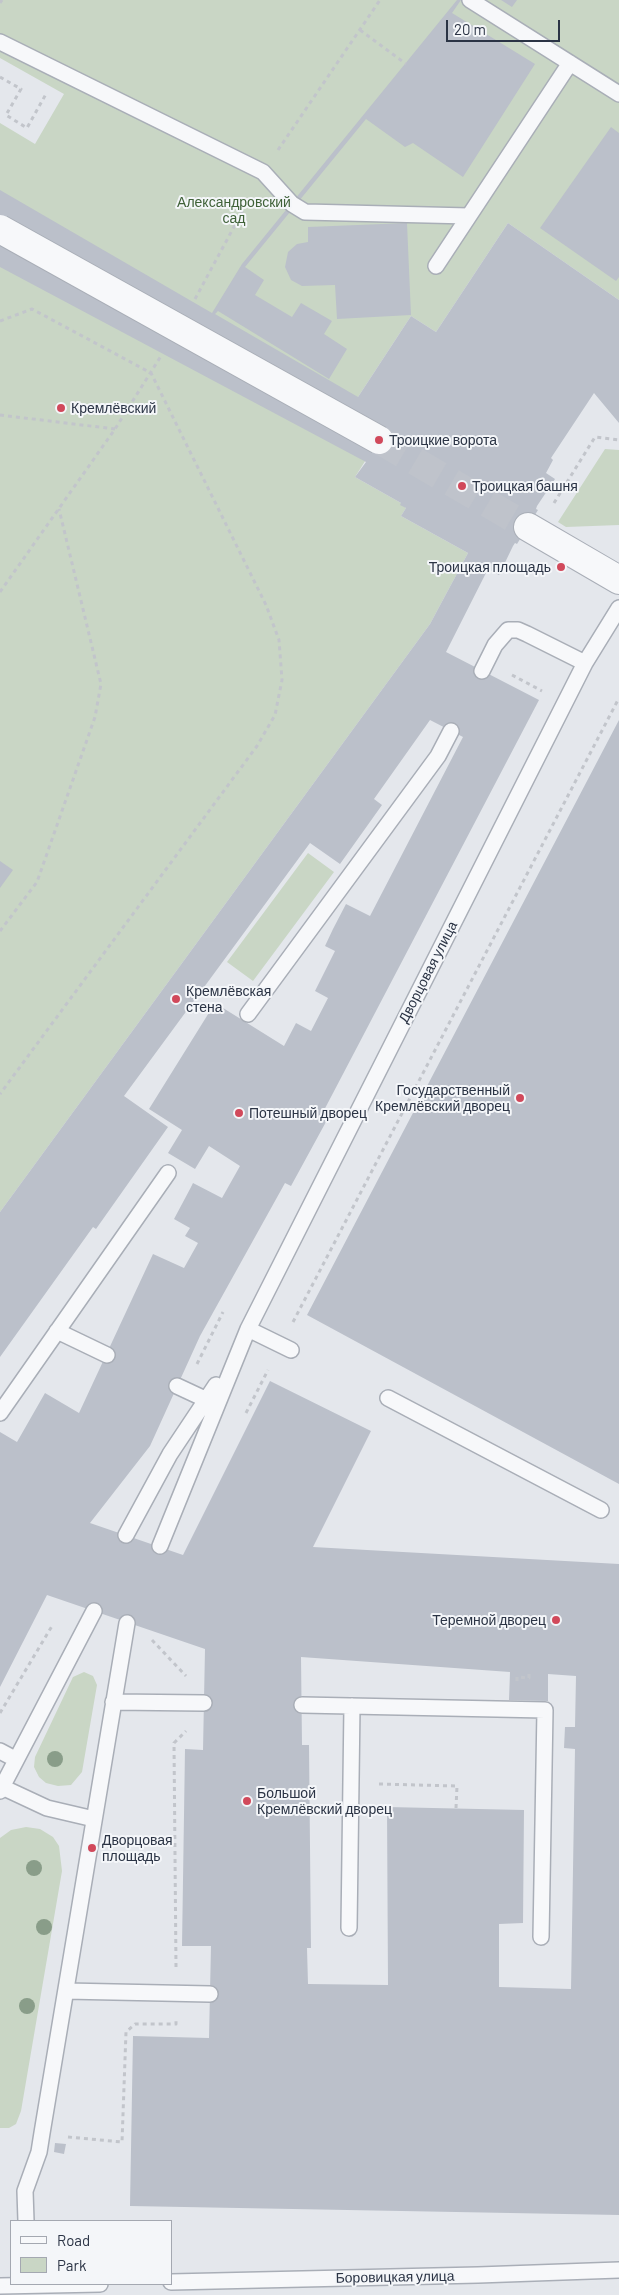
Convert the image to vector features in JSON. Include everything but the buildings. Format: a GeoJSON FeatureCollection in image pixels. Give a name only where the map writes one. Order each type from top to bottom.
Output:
{"type":"FeatureCollection","features":[{"type":"Feature","properties":{"kind":"street"},"geometry":{"type":"LineString","coordinates":[[0,229],[379,440]]}},
{"type":"Feature","properties":{"kind":"street"},"geometry":{"type":"LineString","coordinates":[[528,527],[619,580]]}},
{"type":"Feature","properties":{"kind":"lane"},"geometry":{"type":"LineString","coordinates":[[470,0],[619,94]]}},
{"type":"Feature","properties":{"kind":"lane"},"geometry":{"type":"LineString","coordinates":[[0,42],[263,172],[292,204],[305,212],[469,216]]}},
{"type":"Feature","properties":{"kind":"lane"},"geometry":{"type":"LineString","coordinates":[[436,266],[570,63]]}},
{"type":"Feature","properties":{"kind":"lane","name":"Дворцовая улица"},"geometry":{"type":"LineString","coordinates":[[245,1334],[585,663],[619,608]]}},
{"type":"Feature","properties":{"kind":"lane"},"geometry":{"type":"LineString","coordinates":[[482,671],[496,645],[508,630],[518,630],[585,663]]}},
{"type":"Feature","properties":{"kind":"lane"},"geometry":{"type":"LineString","coordinates":[[248,1014],[438,756],[451,731]]}},
{"type":"Feature","properties":{"kind":"lane"},"geometry":{"type":"LineString","coordinates":[[0,1413],[168,1173]]}},
{"type":"Feature","properties":{"kind":"lane"},"geometry":{"type":"LineString","coordinates":[[57,1331],[107,1354]]}},
{"type":"Feature","properties":{"kind":"lane"},"geometry":{"type":"LineString","coordinates":[[245,1334],[286,1348]]}},
{"type":"Feature","properties":{"kind":"lane"},"geometry":{"type":"LineString","coordinates":[[126,1535],[170,1454],[208,1400],[245,1334]]}},
{"type":"Feature","properties":{"kind":"lane"},"geometry":{"type":"LineString","coordinates":[[160,1546],[245,1334]]}},
{"type":"Feature","properties":{"kind":"lane"},"geometry":{"type":"LineString","coordinates":[[177,1386],[208,1400]]}},
{"type":"Feature","properties":{"kind":"lane"},"geometry":{"type":"LineString","coordinates":[[388,1398],[601,1510]]}},
{"type":"Feature","properties":{"kind":"lane"},"geometry":{"type":"LineString","coordinates":[[94,1611],[1,1789],[47,1808],[94,1818]]}},
{"type":"Feature","properties":{"kind":"lane"},"geometry":{"type":"LineString","coordinates":[[26,2220],[25,2192],[42,2133],[127,1623]]}},
{"type":"Feature","properties":{"kind":"lane"},"geometry":{"type":"LineString","coordinates":[[113,1702],[204,1704]]}},
{"type":"Feature","properties":{"kind":"lane"},"geometry":{"type":"LineString","coordinates":[[302,1705],[545,1710],[542,1937]]}},
{"type":"Feature","properties":{"kind":"lane"},"geometry":{"type":"LineString","coordinates":[[349,1928],[352,1706]]}},
{"type":"Feature","properties":{"kind":"lane"},"geometry":{"type":"LineString","coordinates":[[0,1751],[15,1759]]}},
{"type":"Feature","properties":{"kind":"lane"},"geometry":{"type":"LineString","coordinates":[[66,1991],[210,1994]]}},
{"type":"Feature","properties":{"kind":"lane","name":"Боровицкая улица"},"geometry":{"type":"LineString","coordinates":[[172,2282],[478,2276],[619,2270]]}},
{"type":"Feature","properties":{"kind":"lane"},"geometry":{"type":"LineString","coordinates":[[0,2286],[14,2285]]}},
{"type":"Feature","properties":{"kind":"path"},"geometry":{"type":"LineString","coordinates":[[194,302],[263,172],[380,0]]}},
{"type":"Feature","properties":{"kind":"path"},"geometry":{"type":"LineString","coordinates":[[360,30],[406,64]]}},
{"type":"Feature","properties":{"kind":"path"},"geometry":{"type":"LineString","coordinates":[[0,77],[21,89],[6,115],[27,128],[50,86]]}},
{"type":"Feature","properties":{"kind":"path"},"geometry":{"type":"LineString","coordinates":[[0,321],[32,309],[151,373],[266,605],[279,640],[282,680],[275,714],[257,746],[0,1094]]}},
{"type":"Feature","properties":{"kind":"path"},"geometry":{"type":"LineString","coordinates":[[0,592],[115,429],[163,354]]}},
{"type":"Feature","properties":{"kind":"path"},"geometry":{"type":"LineString","coordinates":[[0,415],[115,429]]}},
{"type":"Feature","properties":{"kind":"path"},"geometry":{"type":"LineString","coordinates":[[554,503],[595,437],[619,440]]}},
{"type":"Feature","properties":{"kind":"path"},"geometry":{"type":"LineString","coordinates":[[0,931],[37,882],[95,717],[101,684],[59,509]]}},
{"type":"Feature","properties":{"kind":"path"},"geometry":{"type":"LineString","coordinates":[[242,1421],[286,1348],[619,698]]}},
{"type":"Feature","properties":{"kind":"path"},"geometry":{"type":"LineString","coordinates":[[0,1713],[55,1622]]}},
{"type":"Feature","properties":{"kind":"path"},"geometry":{"type":"LineString","coordinates":[[42,2133],[84,2140],[122,2142],[126,2032],[135,2024],[176,2024],[174,1743],[186,1731],[187,1676],[152,1640],[155,1633]]}},
{"type":"Feature","properties":{"kind":"path"},"geometry":{"type":"LineString","coordinates":[[517,1682],[517,1678],[529,1678],[529,1673]]}},
{"type":"Feature","properties":{"kind":"path"},"geometry":{"type":"LineString","coordinates":[[351,1783],[456,1786],[456,1808]]}},
{"type":"Feature","properties":{"kind":"green space","name":"Александровский сад"},"geometry":{"type":"Polygon","coordinates":[[[0,0],[619,0],[619,300],[508,223],[436,332],[411,316],[358,397],[393,417],[355,477],[401,503],[406,508],[401,516],[468,553],[430,624],[0,1212],[0,123],[35,144],[64,94],[0,58],[0,0]]]}},
{"type":"Feature","properties":{"kind":"green space"},"geometry":{"type":"Polygon","coordinates":[[[605,449],[619,450],[619,525],[566,527],[558,522],[605,449]]]}},
{"type":"Feature","properties":{"kind":"green space"},"geometry":{"type":"Polygon","coordinates":[[[308,853],[334,872],[253,981],[227,962],[308,853]]]}},
{"type":"Feature","properties":{"kind":"green space"},"geometry":{"type":"Polygon","coordinates":[[[84,1672],[93,1676],[97,1685],[82,1772],[71,1785],[58,1786],[46,1783],[39,1777],[34,1767],[35,1757],[73,1677],[84,1672]]]}},
{"type":"Feature","properties":{"kind":"green space"},"geometry":{"type":"Polygon","coordinates":[[[26,1827],[40,1829],[53,1837],[59,1846],[62,1871],[21,2111],[16,2124],[9,2128],[0,2128],[0,1838],[11,1830],[26,1827]]]}},
{"type":"Feature","properties":{"kind":"tunnel"},"geometry":{"type":"LineString","coordinates":[[379,440],[528,527]]}},
{"type":"Feature","properties":{"kind":"place","name":"Кремлёвский"},"geometry":{"type":"Point","coordinates":[61,408]}},
{"type":"Feature","properties":{"kind":"place","name":"Троицкие ворота"},"geometry":{"type":"Point","coordinates":[379,440]}},
{"type":"Feature","properties":{"kind":"place","name":"Троицкая башня"},"geometry":{"type":"Point","coordinates":[462,486]}},
{"type":"Feature","properties":{"kind":"place","name":"Троицкая площадь"},"geometry":{"type":"Point","coordinates":[561,567]}},
{"type":"Feature","properties":{"kind":"place","name":"Кремлёвская стена"},"geometry":{"type":"Point","coordinates":[176,999]}},
{"type":"Feature","properties":{"kind":"place","name":"Государственный Кремлёвский дворец"},"geometry":{"type":"Point","coordinates":[520,1098]}},
{"type":"Feature","properties":{"kind":"place","name":"Потешный дворец"},"geometry":{"type":"Point","coordinates":[239,1113]}},
{"type":"Feature","properties":{"kind":"place","name":"Теремной дворец"},"geometry":{"type":"Point","coordinates":[556,1620]}},
{"type":"Feature","properties":{"kind":"place","name":"Большой Кремлёвский дворец"},"geometry":{"type":"Point","coordinates":[247,1801]}},
{"type":"Feature","properties":{"kind":"place","name":"Дворцовая площадь"},"geometry":{"type":"Point","coordinates":[92,1848]}}]}
